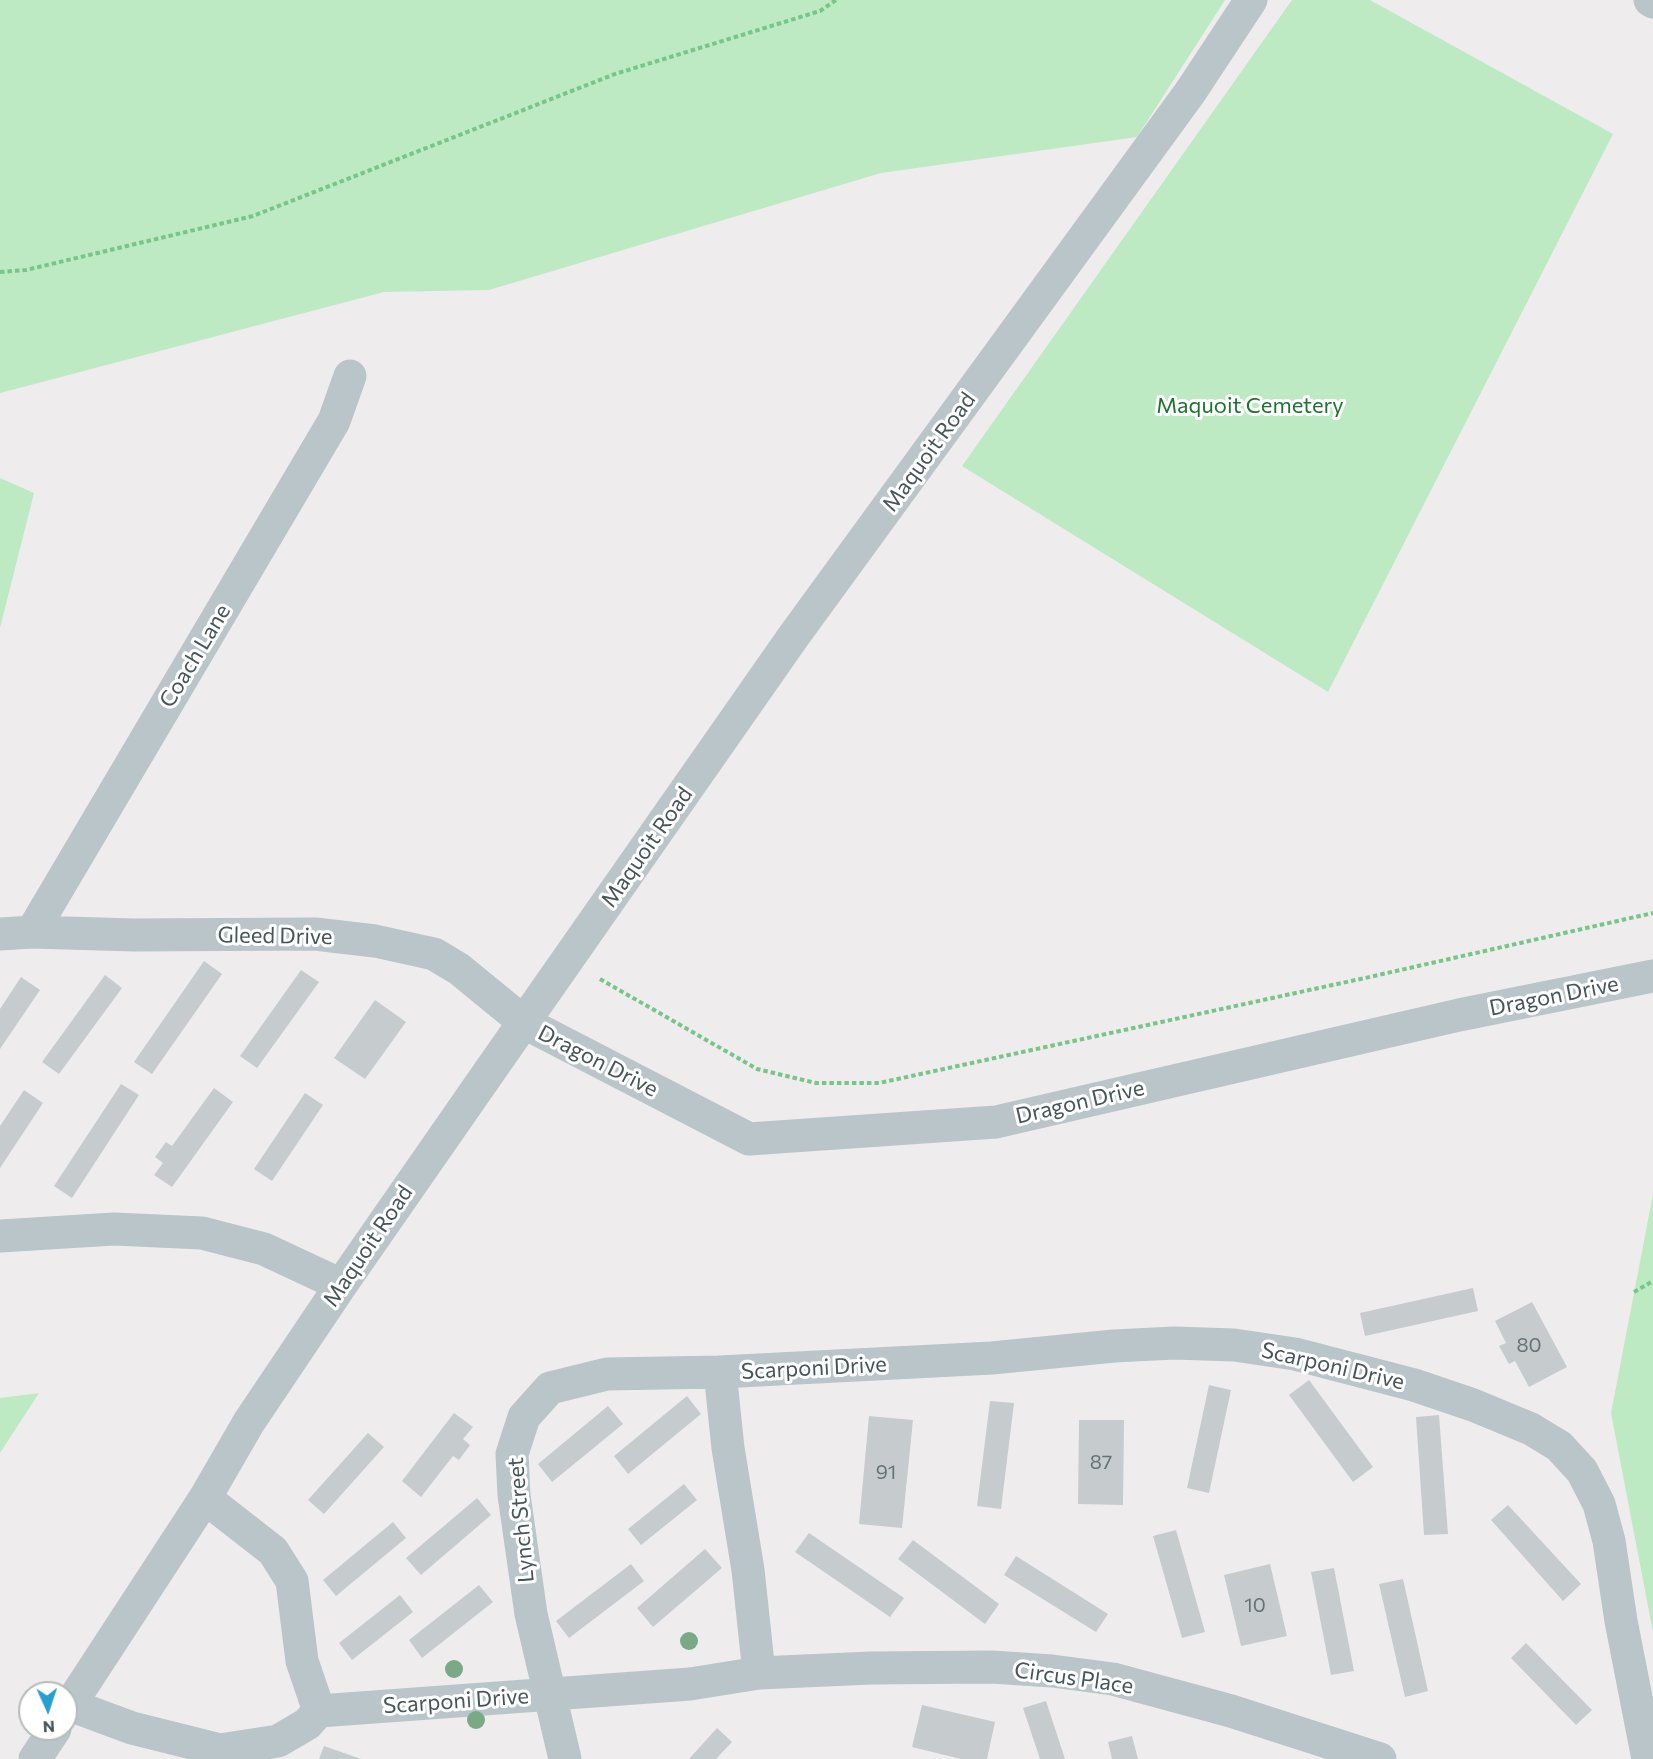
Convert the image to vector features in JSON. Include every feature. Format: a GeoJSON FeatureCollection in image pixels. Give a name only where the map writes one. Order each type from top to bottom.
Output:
{"type":"FeatureCollection","features":[{"type":"Feature","properties":{"kind":"street","name":"Maquoit Road"},"geometry":{"type":"LineString","coordinates":[[78,1693],[205,1497],[249,1422],[341,1285],[793,638],[1191,91],[1251,0]]}},
{"type":"Feature","properties":{"kind":"street","name":"Coach Lane"},"geometry":{"type":"LineString","coordinates":[[32,932],[334,421],[350,376]]}},
{"type":"Feature","properties":{"kind":"street","name":"Gleed Drive"},"geometry":{"type":"LineString","coordinates":[[0,934],[32,932],[134,935],[285,933],[375,941],[434,954],[459,969],[525,1023]]}},
{"type":"Feature","properties":{"kind":"street","name":"Dragon Drive"},"geometry":{"type":"LineString","coordinates":[[525,1023],[748,1139],[996,1122],[1459,1015],[1653,976]]}},
{"type":"Feature","properties":{"kind":"street"},"geometry":{"type":"LineString","coordinates":[[0,1236],[114,1229],[202,1233],[264,1249],[341,1285]]}},
{"type":"Feature","properties":{"kind":"street","name":"Scarponi Drive"},"geometry":{"type":"LineString","coordinates":[[319,1711],[690,1684],[759,1672],[748,1570],[728,1448],[720,1372],[970,1359],[1113,1346],[1174,1343],[1234,1345],[1295,1354],[1414,1385],[1473,1405],[1531,1429],[1559,1446],[1582,1471],[1599,1504],[1609,1541],[1621,1621],[1648,1759]]}},
{"type":"Feature","properties":{"kind":"street","name":"Lynch Street"},"geometry":{"type":"LineString","coordinates":[[565,1759],[531,1614],[514,1495],[512,1454],[524,1417],[550,1388],[608,1374],[720,1372]]}},
{"type":"Feature","properties":{"kind":"street"},"geometry":{"type":"LineString","coordinates":[[78,1718],[132,1728],[220,1750],[278,1741],[307,1724],[319,1711],[302,1661],[292,1581],[273,1551],[205,1497]]}},
{"type":"Feature","properties":{"kind":"street","name":"Circus Place"},"geometry":{"type":"LineString","coordinates":[[759,1672],[992,1667],[1052,1671],[1113,1679],[1231,1711],[1380,1759]]}},
{"type":"Feature","properties":{"kind":"street","name":"Maquoit Road"},"geometry":{"type":"LineString","coordinates":[[35,1759],[47,1741]]}},
{"type":"Feature","properties":{"kind":"path"},"geometry":{"type":"LineString","coordinates":[[0,272],[26,270],[253,216],[615,74],[820,11],[836,0]]}},
{"type":"Feature","properties":{"kind":"path"},"geometry":{"type":"LineString","coordinates":[[600,979],[757,1069],[816,1083],[879,1083],[1353,981],[1653,913]]}},
{"type":"Feature","properties":{"kind":"path"},"geometry":{"type":"LineString","coordinates":[[1634,1292],[1653,1281]]}},
{"type":"Feature","properties":{"kind":"green space"},"geometry":{"type":"Polygon","coordinates":[[[0,0],[1225,0],[1137,137],[881,173],[489,290],[384,292],[0,393],[0,0]]]}},
{"type":"Feature","properties":{"kind":"green space","name":"Maquoit Cemetery"},"geometry":{"type":"Polygon","coordinates":[[[1292,0],[1370,0],[1613,134],[1328,692],[962,466],[1292,0]]]}},
{"type":"Feature","properties":{"kind":"green space"},"geometry":{"type":"Polygon","coordinates":[[[0,478],[34,493],[0,628],[0,478]]]}},
{"type":"Feature","properties":{"kind":"green space"},"geometry":{"type":"Polygon","coordinates":[[[1653,1194],[1653,1632],[1611,1413],[1653,1194]]]}},
{"type":"Feature","properties":{"kind":"green space"},"geometry":{"type":"Polygon","coordinates":[[[39,1393],[0,1453],[0,1398],[39,1393]]]}},
{"type":"Feature","properties":{"kind":"building"},"geometry":{"type":"Polygon","coordinates":[[[204,961],[222,974],[152,1074],[134,1062],[204,961]]]}},
{"type":"Feature","properties":{"kind":"building"},"geometry":{"type":"Polygon","coordinates":[[[301,970],[319,982],[257,1068],[240,1056],[301,970]]]}},
{"type":"Feature","properties":{"kind":"building"},"geometry":{"type":"Polygon","coordinates":[[[105,975],[122,988],[59,1074],[42,1062],[105,975]]]}},
{"type":"Feature","properties":{"kind":"building"},"geometry":{"type":"Polygon","coordinates":[[[21,977],[40,990],[0,1049],[0,1009],[21,977]]]}},
{"type":"Feature","properties":{"kind":"building"},"geometry":{"type":"Polygon","coordinates":[[[375,1000],[406,1022],[365,1079],[334,1058],[375,1000]]]}},
{"type":"Feature","properties":{"kind":"building"},"geometry":{"type":"Polygon","coordinates":[[[121,1084],[139,1095],[72,1198],[54,1186],[121,1084]]]}},
{"type":"Feature","properties":{"kind":"building"},"geometry":{"type":"Polygon","coordinates":[[[214,1088],[233,1102],[172,1187],[154,1175],[163,1163],[155,1157],[166,1142],[172,1146],[214,1088]]]}},
{"type":"Feature","properties":{"kind":"building"},"geometry":{"type":"Polygon","coordinates":[[[24,1090],[43,1103],[0,1168],[0,1126],[24,1090]]]}},
{"type":"Feature","properties":{"kind":"building"},"geometry":{"type":"Polygon","coordinates":[[[305,1093],[323,1105],[272,1181],[254,1169],[305,1093]]]}},
{"type":"Feature","properties":{"kind":"building"},"geometry":{"type":"Polygon","coordinates":[[[1473,1288],[1478,1311],[1365,1336],[1360,1313],[1473,1288]]]}},
{"type":"Feature","properties":{"kind":"building"},"geometry":{"type":"Polygon","coordinates":[[[1532,1302],[1567,1367],[1529,1387],[1515,1361],[1509,1364],[1499,1346],[1506,1343],[1495,1321],[1532,1302]]]}},
{"type":"Feature","properties":{"kind":"building"},"geometry":{"type":"Polygon","coordinates":[[[1309,1380],[1373,1467],[1353,1482],[1289,1395],[1309,1380]]]}},
{"type":"Feature","properties":{"kind":"building"},"geometry":{"type":"Polygon","coordinates":[[[1209,1385],[1231,1390],[1209,1493],[1187,1488],[1209,1385]]]}},
{"type":"Feature","properties":{"kind":"building"},"geometry":{"type":"Polygon","coordinates":[[[687,1396],[701,1414],[628,1474],[614,1456],[687,1396]]]}},
{"type":"Feature","properties":{"kind":"building"},"geometry":{"type":"Polygon","coordinates":[[[990,1401],[1014,1403],[1001,1509],[977,1506],[990,1401]]]}},
{"type":"Feature","properties":{"kind":"building"},"geometry":{"type":"Polygon","coordinates":[[[608,1406],[623,1424],[552,1482],[538,1464],[608,1406]]]}},
{"type":"Feature","properties":{"kind":"building"},"geometry":{"type":"Polygon","coordinates":[[[454,1413],[473,1427],[463,1439],[470,1445],[459,1460],[453,1456],[421,1497],[402,1481],[454,1413]]]}},
{"type":"Feature","properties":{"kind":"building"},"geometry":{"type":"Polygon","coordinates":[[[1439,1415],[1448,1534],[1424,1535],[1416,1417],[1439,1415]]]}},
{"type":"Feature","properties":{"kind":"building"},"geometry":{"type":"Polygon","coordinates":[[[869,1416],[913,1420],[902,1528],[859,1524],[869,1416]]]}},
{"type":"Feature","properties":{"kind":"building"},"geometry":{"type":"Polygon","coordinates":[[[1079,1420],[1124,1420],[1123,1505],[1078,1504],[1079,1420]]]}},
{"type":"Feature","properties":{"kind":"building"},"geometry":{"type":"Polygon","coordinates":[[[368,1433],[384,1447],[324,1514],[308,1500],[368,1433]]]}},
{"type":"Feature","properties":{"kind":"building"},"geometry":{"type":"Polygon","coordinates":[[[684,1484],[697,1500],[641,1545],[628,1529],[684,1484]]]}},
{"type":"Feature","properties":{"kind":"building"},"geometry":{"type":"Polygon","coordinates":[[[477,1498],[491,1515],[421,1575],[406,1558],[477,1498]]]}},
{"type":"Feature","properties":{"kind":"building"},"geometry":{"type":"Polygon","coordinates":[[[1508,1505],[1581,1584],[1563,1601],[1491,1520],[1508,1505]]]}},
{"type":"Feature","properties":{"kind":"building"},"geometry":{"type":"Polygon","coordinates":[[[393,1522],[406,1538],[336,1596],[323,1580],[393,1522]]]}},
{"type":"Feature","properties":{"kind":"building"},"geometry":{"type":"Polygon","coordinates":[[[1176,1530],[1205,1632],[1182,1638],[1153,1536],[1176,1530]]]}},
{"type":"Feature","properties":{"kind":"building"},"geometry":{"type":"Polygon","coordinates":[[[809,1533],[904,1598],[890,1617],[795,1552],[809,1533]]]}},
{"type":"Feature","properties":{"kind":"building"},"geometry":{"type":"Polygon","coordinates":[[[913,1540],[999,1604],[985,1624],[898,1559],[913,1540]]]}},
{"type":"Feature","properties":{"kind":"building"},"geometry":{"type":"Polygon","coordinates":[[[705,1549],[722,1568],[653,1627],[637,1608],[705,1549]]]}},
{"type":"Feature","properties":{"kind":"building"},"geometry":{"type":"Polygon","coordinates":[[[1016,1556],[1108,1614],[1096,1632],[1004,1575],[1016,1556]]]}},
{"type":"Feature","properties":{"kind":"building"},"geometry":{"type":"Polygon","coordinates":[[[631,1564],[644,1581],[569,1638],[556,1621],[631,1564]]]}},
{"type":"Feature","properties":{"kind":"building"},"geometry":{"type":"Polygon","coordinates":[[[1270,1564],[1287,1636],[1241,1646],[1224,1575],[1270,1564]]]}},
{"type":"Feature","properties":{"kind":"building"},"geometry":{"type":"Polygon","coordinates":[[[1334,1568],[1354,1671],[1331,1675],[1311,1572],[1334,1568]]]}},
{"type":"Feature","properties":{"kind":"building"},"geometry":{"type":"Polygon","coordinates":[[[1403,1579],[1428,1691],[1405,1697],[1379,1584],[1403,1579]]]}},
{"type":"Feature","properties":{"kind":"building"},"geometry":{"type":"Polygon","coordinates":[[[479,1585],[493,1602],[422,1658],[409,1640],[479,1585]]]}},
{"type":"Feature","properties":{"kind":"building"},"geometry":{"type":"Polygon","coordinates":[[[400,1595],[413,1612],[352,1660],[339,1643],[400,1595]]]}},
{"type":"Feature","properties":{"kind":"building"},"geometry":{"type":"Polygon","coordinates":[[[1526,1643],[1592,1710],[1576,1725],[1511,1658],[1526,1643]]]}},
{"type":"Feature","properties":{"kind":"building"},"geometry":{"type":"Polygon","coordinates":[[[1046,1701],[1065,1759],[1040,1759],[1023,1708],[1046,1701]]]}},
{"type":"Feature","properties":{"kind":"building"},"geometry":{"type":"Polygon","coordinates":[[[922,1705],[995,1722],[987,1759],[961,1759],[912,1747],[922,1705]]]}},
{"type":"Feature","properties":{"kind":"building"},"geometry":{"type":"Polygon","coordinates":[[[717,1728],[732,1742],[716,1759],[689,1759],[717,1728]]]}},
{"type":"Feature","properties":{"kind":"building"},"geometry":{"type":"Polygon","coordinates":[[[1132,1736],[1138,1759],[1112,1759],[1108,1742],[1132,1736]]]}},
{"type":"Feature","properties":{"kind":"building"},"geometry":{"type":"Polygon","coordinates":[[[324,1746],[361,1759],[319,1759],[324,1746]]]}}]}
